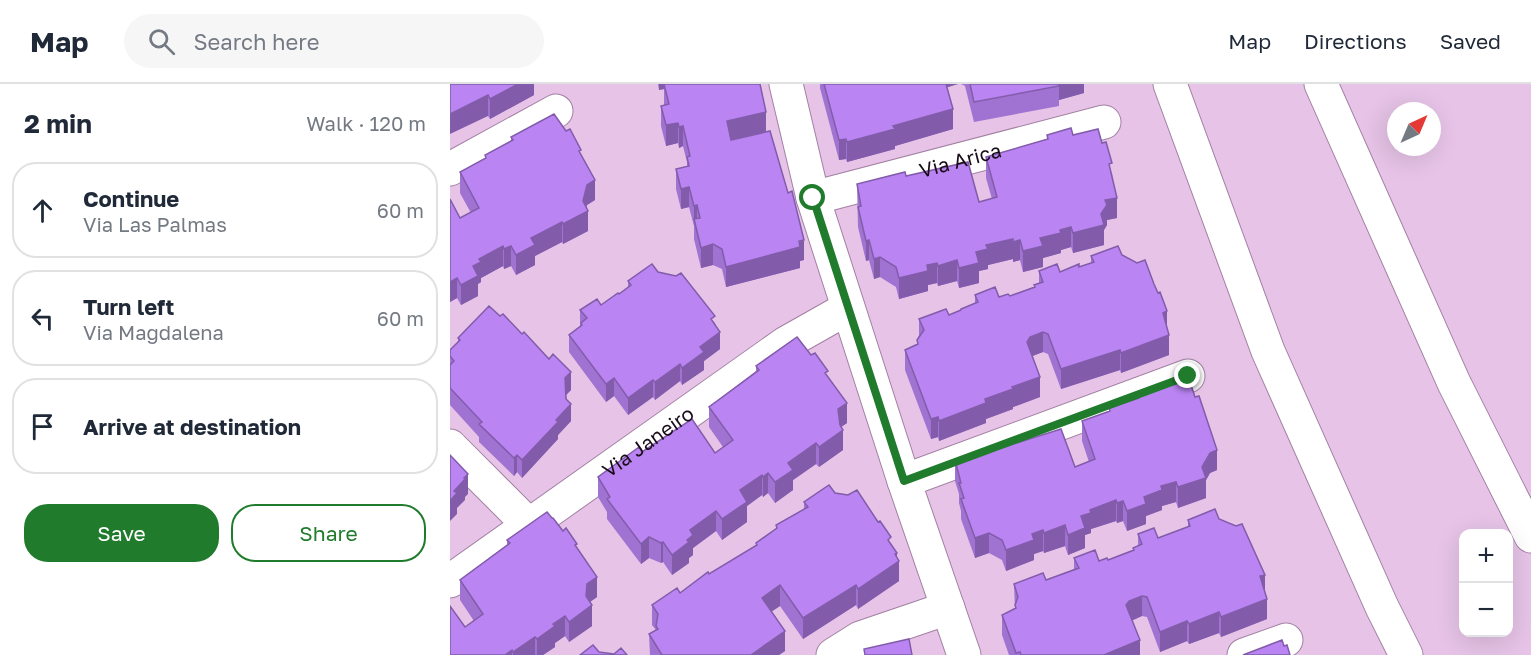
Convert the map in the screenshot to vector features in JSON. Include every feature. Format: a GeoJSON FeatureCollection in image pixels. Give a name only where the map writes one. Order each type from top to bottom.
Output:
{"type":"FeatureCollection","features":[{"type":"Feature","properties":{"kind":"main road"},"geometry":{"type":"LineString","coordinates":[[786,84],[813,198],[904,481],[964,655]]}},
{"type":"Feature","properties":{"kind":"main road"},"geometry":{"type":"LineString","coordinates":[[1170,84],[1268,351],[1382,607],[1406,655]]}},
{"type":"Feature","properties":{"kind":"main road"},"geometry":{"type":"LineString","coordinates":[[1321,84],[1454,383],[1531,536]]}},
{"type":"Feature","properties":{"kind":"main road"},"geometry":{"type":"LineString","coordinates":[[450,169],[556,111]]}},
{"type":"Feature","properties":{"kind":"main road","name":"Via Arica"},"geometry":{"type":"LineString","coordinates":[[813,198],[1104,122]]}},
{"type":"Feature","properties":{"kind":"main road","name":"Via Janeiro"},"geometry":{"type":"LineString","coordinates":[[450,581],[786,344],[848,308]]}},
{"type":"Feature","properties":{"kind":"main road"},"geometry":{"type":"LineString","coordinates":[[904,481],[1188,376]]}},
{"type":"Feature","properties":{"kind":"main road"},"geometry":{"type":"LineString","coordinates":[[450,446],[529,525]]}},
{"type":"Feature","properties":{"kind":"main road"},"geometry":{"type":"LineString","coordinates":[[833,655],[860,638],[948,608]]}},
{"type":"Feature","properties":{"kind":"main road"},"geometry":{"type":"LineString","coordinates":[[1244,655],[1286,640]]}},
{"type":"Feature","properties":{"kind":"building"},"geometry":{"type":"Polygon","coordinates":[[[450,84],[518,84],[490,99],[488,95],[450,114],[450,84]]]}},
{"type":"Feature","properties":{"kind":"building"},"geometry":{"type":"Polygon","coordinates":[[[664,84],[760,84],[766,112],[727,121],[731,140],[770,131],[788,193],[792,191],[804,240],[799,241],[800,247],[726,267],[722,249],[713,244],[701,248],[694,219],[700,218],[697,205],[694,206],[689,187],[681,189],[676,169],[689,166],[687,157],[690,156],[683,126],[679,127],[678,123],[666,125],[661,106],[669,104],[664,84]]]}},
{"type":"Feature","properties":{"kind":"building"},"geometry":{"type":"Polygon","coordinates":[[[824,84],[946,84],[953,109],[893,126],[895,129],[847,142],[846,139],[839,140],[824,84]]]}},
{"type":"Feature","properties":{"kind":"building"},"geometry":{"type":"Polygon","coordinates":[[[970,84],[1059,84],[1059,86],[974,102],[970,84]]]}},
{"type":"Feature","properties":{"kind":"building"},"geometry":{"type":"Polygon","coordinates":[[[554,114],[566,131],[570,129],[595,180],[587,185],[583,201],[588,211],[531,238],[535,245],[516,255],[511,246],[504,249],[503,246],[479,259],[481,262],[473,266],[478,276],[461,285],[457,278],[450,282],[450,199],[460,218],[479,208],[460,172],[513,140],[511,137],[554,114]]]}},
{"type":"Feature","properties":{"kind":"building"},"geometry":{"type":"Polygon","coordinates":[[[1071,128],[1073,135],[1098,129],[1102,143],[1106,142],[1112,163],[1109,164],[1117,198],[1105,200],[1107,205],[1101,214],[1104,225],[1073,233],[1071,227],[1060,230],[1061,233],[1040,238],[1043,246],[1023,251],[1020,240],[1013,242],[1013,239],[986,245],[988,249],[976,252],[979,263],[959,268],[957,260],[938,266],[937,263],[927,265],[928,271],[899,278],[896,267],[880,257],[874,259],[869,240],[866,241],[858,207],[861,206],[857,184],[905,172],[906,176],[968,162],[979,202],[997,197],[986,157],[1048,139],[1047,135],[1071,128]]]}},
{"type":"Feature","properties":{"kind":"building"},"geometry":{"type":"Polygon","coordinates":[[[1118,246],[1122,255],[1137,263],[1145,260],[1167,311],[1163,313],[1169,335],[1121,353],[1120,350],[1061,369],[1048,334],[1043,332],[1030,337],[1027,342],[1040,377],[985,399],[986,403],[939,421],[938,417],[931,419],[905,350],[918,344],[917,340],[924,330],[919,319],[946,309],[949,315],[961,310],[978,302],[975,295],[995,287],[999,297],[1008,294],[1010,296],[1035,287],[1034,285],[1043,282],[1039,271],[1057,264],[1060,272],[1079,264],[1079,267],[1094,262],[1091,256],[1118,246]]]}},
{"type":"Feature","properties":{"kind":"building"},"geometry":{"type":"Polygon","coordinates":[[[652,264],[658,272],[676,276],[681,273],[715,316],[711,319],[720,332],[700,347],[704,352],[682,368],[680,364],[628,398],[614,378],[606,384],[569,335],[587,318],[580,310],[597,299],[601,305],[619,294],[631,285],[628,281],[652,264]]]}},
{"type":"Feature","properties":{"kind":"building"},"geometry":{"type":"Polygon","coordinates":[[[489,306],[500,316],[503,314],[522,334],[524,332],[549,359],[553,354],[571,372],[565,378],[566,399],[571,404],[556,420],[558,422],[522,460],[517,455],[514,458],[479,424],[482,422],[450,388],[450,365],[454,361],[450,356],[450,350],[460,340],[458,338],[489,306]]]}},
{"type":"Feature","properties":{"kind":"building"},"geometry":{"type":"Polygon","coordinates":[[[797,337],[811,355],[815,353],[828,371],[825,373],[847,403],[838,409],[843,430],[819,447],[816,443],[788,463],[793,470],[775,482],[768,473],[740,490],[747,502],[722,519],[716,511],[690,530],[693,535],[687,540],[689,542],[672,555],[663,542],[649,537],[641,544],[607,499],[610,497],[598,477],[639,447],[642,452],[692,419],[715,453],[733,440],[709,407],[759,370],[756,366],[797,337]]]}},
{"type":"Feature","properties":{"kind":"building"},"geometry":{"type":"Polygon","coordinates":[[[1184,376],[1186,383],[1190,382],[1195,397],[1199,396],[1217,450],[1210,453],[1202,467],[1206,478],[1178,487],[1176,482],[1161,486],[1162,490],[1144,497],[1146,504],[1127,511],[1123,501],[1117,503],[1116,500],[1090,510],[1091,513],[1081,516],[1085,528],[1068,535],[1065,525],[1044,533],[1043,530],[1032,534],[1034,540],[1006,550],[1002,540],[989,533],[975,538],[961,499],[964,498],[955,460],[1002,443],[1004,447],[1061,429],[1075,467],[1095,459],[1082,421],[1110,411],[1109,408],[1139,398],[1137,394],[1184,376]]]}},
{"type":"Feature","properties":{"kind":"building"},"geometry":{"type":"Polygon","coordinates":[[[450,455],[468,474],[454,491],[457,493],[450,501],[450,455]]]}},
{"type":"Feature","properties":{"kind":"building"},"geometry":{"type":"Polygon","coordinates":[[[829,485],[835,493],[848,495],[857,490],[891,537],[888,540],[897,553],[895,554],[899,561],[858,589],[856,585],[803,618],[780,585],[762,598],[785,631],[751,655],[662,655],[649,634],[658,629],[656,626],[658,614],[652,605],[677,588],[680,593],[708,572],[709,574],[757,545],[756,543],[777,528],[776,525],[808,507],[804,502],[829,485]]]}},
{"type":"Feature","properties":{"kind":"building"},"geometry":{"type":"Polygon","coordinates":[[[1215,509],[1219,519],[1236,526],[1242,524],[1265,575],[1260,576],[1267,599],[1221,617],[1219,612],[1160,632],[1147,597],[1142,596],[1129,601],[1126,605],[1140,640],[1104,655],[1021,655],[1020,652],[1016,653],[1002,615],[1016,608],[1018,597],[1014,584],[1043,573],[1046,580],[1079,568],[1074,558],[1095,550],[1099,561],[1107,558],[1108,560],[1134,550],[1133,548],[1142,544],[1138,534],[1154,528],[1158,538],[1190,526],[1188,520],[1215,509]]]}},
{"type":"Feature","properties":{"kind":"building"},"geometry":{"type":"Polygon","coordinates":[[[547,512],[563,531],[566,528],[597,577],[587,584],[586,596],[592,605],[569,622],[565,616],[537,639],[535,637],[505,655],[450,655],[450,606],[465,627],[483,614],[460,580],[510,543],[507,540],[547,512]]]}},
{"type":"Feature","properties":{"kind":"building"},"geometry":{"type":"Polygon","coordinates":[[[909,639],[912,655],[865,655],[864,649],[909,639]]]}},
{"type":"Feature","properties":{"kind":"building"},"geometry":{"type":"Polygon","coordinates":[[[1282,640],[1284,646],[1287,645],[1290,655],[1243,655],[1282,640]]]}},
{"type":"Feature","properties":{"kind":"building"},"geometry":{"type":"Polygon","coordinates":[[[593,645],[599,652],[614,654],[621,648],[627,655],[580,655],[593,645]]]}},
{"type":"Feature","properties":{"kind":"route"},"geometry":{"type":"LineString","coordinates":[[813,198],[904,481],[1188,376]]}}]}
